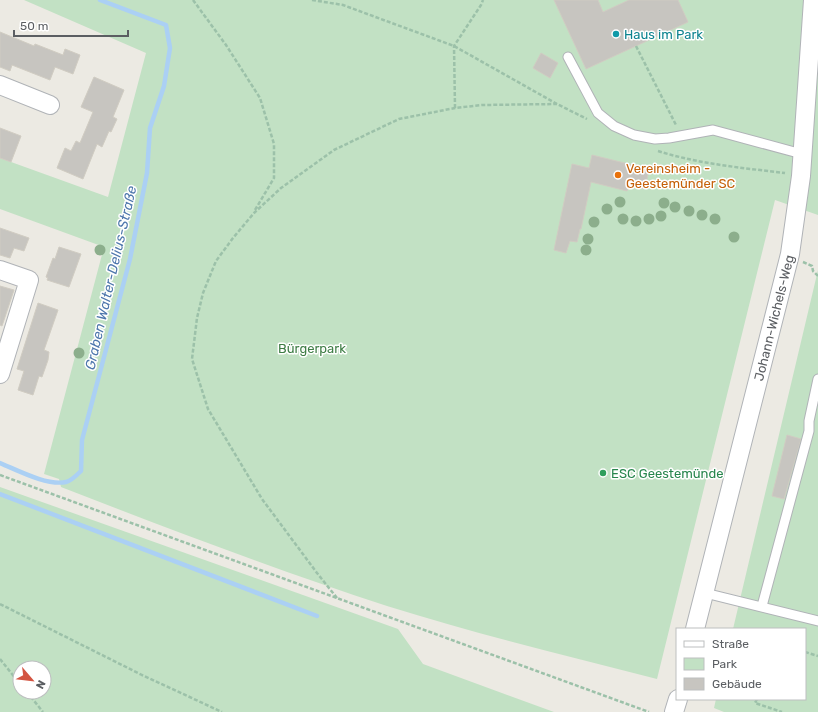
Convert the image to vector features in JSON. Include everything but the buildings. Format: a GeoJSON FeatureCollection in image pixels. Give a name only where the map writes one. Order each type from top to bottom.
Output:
{"type":"FeatureCollection","features":[{"type":"Feature","properties":{"kind":"street","name":"Johann-Wichels-Weg"},"geometry":{"type":"LineString","coordinates":[[695,628],[790,254],[802,154],[813,0]]}},
{"type":"Feature","properties":{"kind":"street"},"geometry":{"type":"LineString","coordinates":[[0,84],[50,105]]}},
{"type":"Feature","properties":{"kind":"street"},"geometry":{"type":"LineString","coordinates":[[0,270],[29,280],[0,374]]}},
{"type":"Feature","properties":{"kind":"street"},"geometry":{"type":"LineString","coordinates":[[674,712],[678,700]]}},
{"type":"Feature","properties":{"kind":"lane"},"geometry":{"type":"LineString","coordinates":[[568,57],[598,114],[614,126],[634,135],[655,139],[713,130],[802,154]]}},
{"type":"Feature","properties":{"kind":"lane"},"geometry":{"type":"LineString","coordinates":[[762,606],[809,432],[809,421],[818,379]]}},
{"type":"Feature","properties":{"kind":"lane"},"geometry":{"type":"LineString","coordinates":[[705,593],[818,621]]}},
{"type":"Feature","properties":{"kind":"path"},"geometry":{"type":"LineString","coordinates":[[193,0],[226,46],[260,98],[274,144],[274,178],[254,213]]}},
{"type":"Feature","properties":{"kind":"path"},"geometry":{"type":"LineString","coordinates":[[312,0],[343,5],[454,46],[557,104],[455,108],[399,119],[334,150],[281,188],[254,213],[216,261],[203,293],[196,318],[192,359],[208,409],[262,499],[317,574],[337,598]]}},
{"type":"Feature","properties":{"kind":"path"},"geometry":{"type":"LineString","coordinates":[[455,108],[454,46],[483,0]]}},
{"type":"Feature","properties":{"kind":"path"},"geometry":{"type":"LineString","coordinates":[[636,46],[681,136]]}},
{"type":"Feature","properties":{"kind":"path"},"geometry":{"type":"LineString","coordinates":[[812,266],[813,271],[818,276]]}},
{"type":"Feature","properties":{"kind":"path"},"geometry":{"type":"LineString","coordinates":[[0,475],[649,712]]}},
{"type":"Feature","properties":{"kind":"path"},"geometry":{"type":"LineString","coordinates":[[0,604],[142,675],[222,712]]}},
{"type":"Feature","properties":{"kind":"path"},"geometry":{"type":"LineString","coordinates":[[806,652],[818,656]]}},
{"type":"Feature","properties":{"kind":"path"},"geometry":{"type":"LineString","coordinates":[[0,659],[12,674]]}},
{"type":"Feature","properties":{"kind":"path"},"geometry":{"type":"LineString","coordinates":[[33,700],[43,712]]}},
{"type":"Feature","properties":{"kind":"path"},"geometry":{"type":"LineString","coordinates":[[756,700],[755,703],[782,712]]}},
{"type":"Feature","properties":{"kind":"green space","name":"Bürgerpark"},"geometry":{"type":"Polygon","coordinates":[[[24,0],[818,0],[818,215],[775,200],[657,679],[454,626],[387,606],[223,549],[61,487],[59,479],[44,474],[104,247],[0,209],[0,158],[108,197],[146,53],[24,0]]]}},
{"type":"Feature","properties":{"kind":"green space"},"geometry":{"type":"Polygon","coordinates":[[[818,270],[818,712],[724,712],[714,708],[716,700],[806,700],[806,628],[733,628],[818,270]]]}},
{"type":"Feature","properties":{"kind":"green space"},"geometry":{"type":"Polygon","coordinates":[[[0,487],[398,629],[423,664],[554,712],[0,712],[0,487]]]}},
{"type":"Feature","properties":{"kind":"waterway","name":"Graben Walter-Delius-Straße"},"geometry":{"type":"LineString","coordinates":[[0,463],[32,477],[58,483],[66,482],[74,478],[81,471],[82,440],[130,259],[147,173],[150,128],[164,86],[170,48],[166,25],[100,0]]}},
{"type":"Feature","properties":{"kind":"waterway"},"geometry":{"type":"LineString","coordinates":[[0,494],[317,616]]}},
{"type":"Feature","properties":{"kind":"place","name":"Haus im Park"},"geometry":{"type":"Point","coordinates":[616,34]}},
{"type":"Feature","properties":{"kind":"place","name":"Vereinsheim - Geestemünder SC"},"geometry":{"type":"Point","coordinates":[618,175]}},
{"type":"Feature","properties":{"kind":"place","name":"ESC Geestemünde"},"geometry":{"type":"Point","coordinates":[603,473]}}]}
